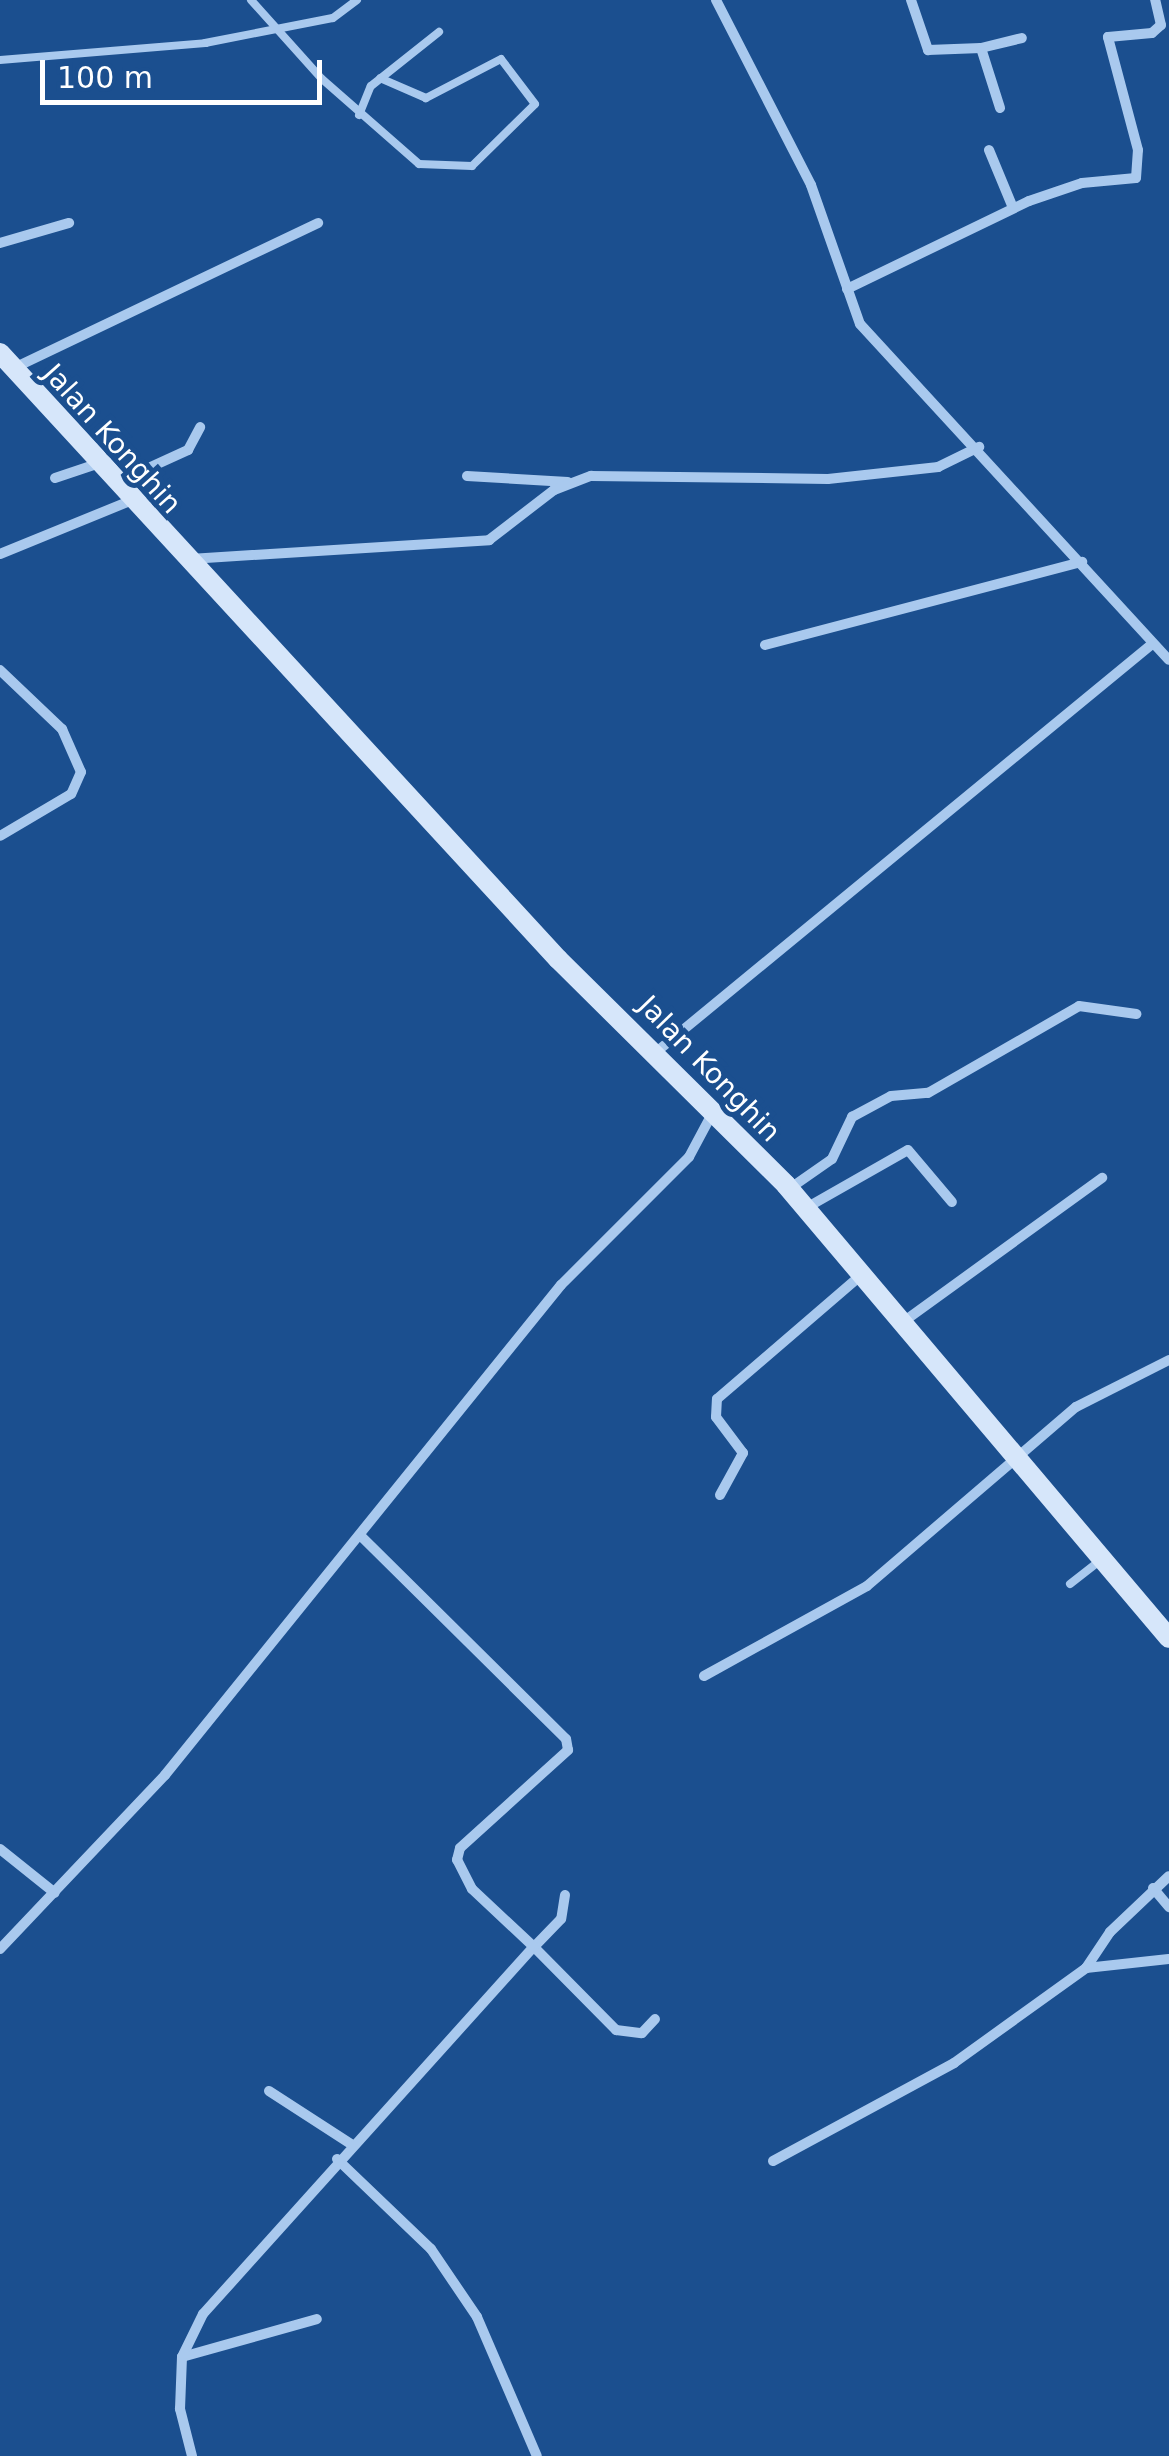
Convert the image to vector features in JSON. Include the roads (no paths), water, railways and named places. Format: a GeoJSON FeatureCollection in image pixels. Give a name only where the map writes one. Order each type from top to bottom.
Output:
{"type":"FeatureCollection","features":[{"type":"Feature","properties":{"kind":"street"},"geometry":{"type":"LineString","coordinates":[[716,0],[811,186],[860,324],[979,447],[1169,660]]}},
{"type":"Feature","properties":{"kind":"street"},"geometry":{"type":"LineString","coordinates":[[911,0],[928,50],[981,48],[1022,38]]}},
{"type":"Feature","properties":{"kind":"street"},"geometry":{"type":"LineString","coordinates":[[847,289],[1013,208],[1082,183],[1140,174],[1108,37],[1152,33],[1161,25],[1155,0]]}},
{"type":"Feature","properties":{"kind":"street"},"geometry":{"type":"LineString","coordinates":[[981,48],[1000,108]]}},
{"type":"Feature","properties":{"kind":"street"},"geometry":{"type":"LineString","coordinates":[[989,150],[1013,208]]}},
{"type":"Feature","properties":{"kind":"street"},"geometry":{"type":"LineString","coordinates":[[0,243],[69,223]]}},
{"type":"Feature","properties":{"kind":"street"},"geometry":{"type":"LineString","coordinates":[[7,361],[318,223]]}},
{"type":"Feature","properties":{"kind":"street","name":"Jalan Konghin"},"geometry":{"type":"LineString","coordinates":[[7,361],[184,560],[789,1189],[1169,1638]]}},
{"type":"Feature","properties":{"kind":"street"},"geometry":{"type":"LineString","coordinates":[[114,484],[188,450],[200,427]]}},
{"type":"Feature","properties":{"kind":"street"},"geometry":{"type":"LineString","coordinates":[[467,476],[569,482],[590,476],[828,479],[938,468],[979,447]]}},
{"type":"Feature","properties":{"kind":"street"},"geometry":{"type":"LineString","coordinates":[[55,478],[96,464]]}},
{"type":"Feature","properties":{"kind":"street"},"geometry":{"type":"LineString","coordinates":[[184,560],[490,540],[569,482]]}},
{"type":"Feature","properties":{"kind":"street"},"geometry":{"type":"LineString","coordinates":[[0,554],[130,501]]}},
{"type":"Feature","properties":{"kind":"street"},"geometry":{"type":"LineString","coordinates":[[765,645],[1082,562]]}},
{"type":"Feature","properties":{"kind":"street"},"geometry":{"type":"LineString","coordinates":[[655,1054],[1152,644]]}},
{"type":"Feature","properties":{"kind":"street"},"geometry":{"type":"LineString","coordinates":[[0,670],[62,729],[81,772],[71,794],[0,836]]}},
{"type":"Feature","properties":{"kind":"street"},"geometry":{"type":"LineString","coordinates":[[789,1189],[832,1158],[852,1117],[892,1096],[928,1093],[1079,1006],[1136,1014]]}},
{"type":"Feature","properties":{"kind":"street"},"geometry":{"type":"LineString","coordinates":[[0,1948],[165,1775],[561,1285],[690,1157],[714,1111]]}},
{"type":"Feature","properties":{"kind":"street"},"geometry":{"type":"LineString","coordinates":[[805,1208],[908,1150],[952,1202]]}},
{"type":"Feature","properties":{"kind":"street"},"geometry":{"type":"LineString","coordinates":[[903,1322],[1102,1178]]}},
{"type":"Feature","properties":{"kind":"street"},"geometry":{"type":"LineString","coordinates":[[720,1495],[744,1453],[716,1417],[718,1399],[861,1276]]}},
{"type":"Feature","properties":{"kind":"street"},"geometry":{"type":"LineString","coordinates":[[704,1676],[867,1586],[1016,1456],[1102,1389],[1169,1360]]}},
{"type":"Feature","properties":{"kind":"street"},"geometry":{"type":"LineString","coordinates":[[360,1535],[566,1739],[568,1750],[457,1860],[472,1888],[616,2030],[642,2032],[656,2019]]}},
{"type":"Feature","properties":{"kind":"street"},"geometry":{"type":"LineString","coordinates":[[0,1849],[55,1893]]}},
{"type":"Feature","properties":{"kind":"street"},"geometry":{"type":"LineString","coordinates":[[773,2161],[954,2063],[1086,1968],[1153,1888],[1169,1876]]}},
{"type":"Feature","properties":{"kind":"street"},"geometry":{"type":"LineString","coordinates":[[1153,1888],[1169,1907]]}},
{"type":"Feature","properties":{"kind":"street"},"geometry":{"type":"LineString","coordinates":[[192,2456],[180,2409],[182,2357],[203,2314],[351,2144],[561,1918],[566,1895]]}},
{"type":"Feature","properties":{"kind":"street"},"geometry":{"type":"LineString","coordinates":[[1086,1968],[1169,1959]]}},
{"type":"Feature","properties":{"kind":"street"},"geometry":{"type":"LineString","coordinates":[[269,2090],[351,2144]]}},
{"type":"Feature","properties":{"kind":"street"},"geometry":{"type":"LineString","coordinates":[[337,2160],[432,2248],[477,2317],[537,2456]]}},
{"type":"Feature","properties":{"kind":"street"},"geometry":{"type":"LineString","coordinates":[[182,2357],[317,2319]]}},
{"type":"Feature","properties":{"kind":"lane"},"geometry":{"type":"LineString","coordinates":[[251,0],[399,154],[462,169],[535,104],[501,60],[426,98],[380,78]]}},
{"type":"Feature","properties":{"kind":"lane"},"geometry":{"type":"LineString","coordinates":[[0,60],[160,50],[333,18],[357,0]]}},
{"type":"Feature","properties":{"kind":"lane"},"geometry":{"type":"LineString","coordinates":[[359,114],[380,78],[439,32]]}},
{"type":"Feature","properties":{"kind":"lane"},"geometry":{"type":"LineString","coordinates":[[1070,1584],[1102,1559]]}}]}
